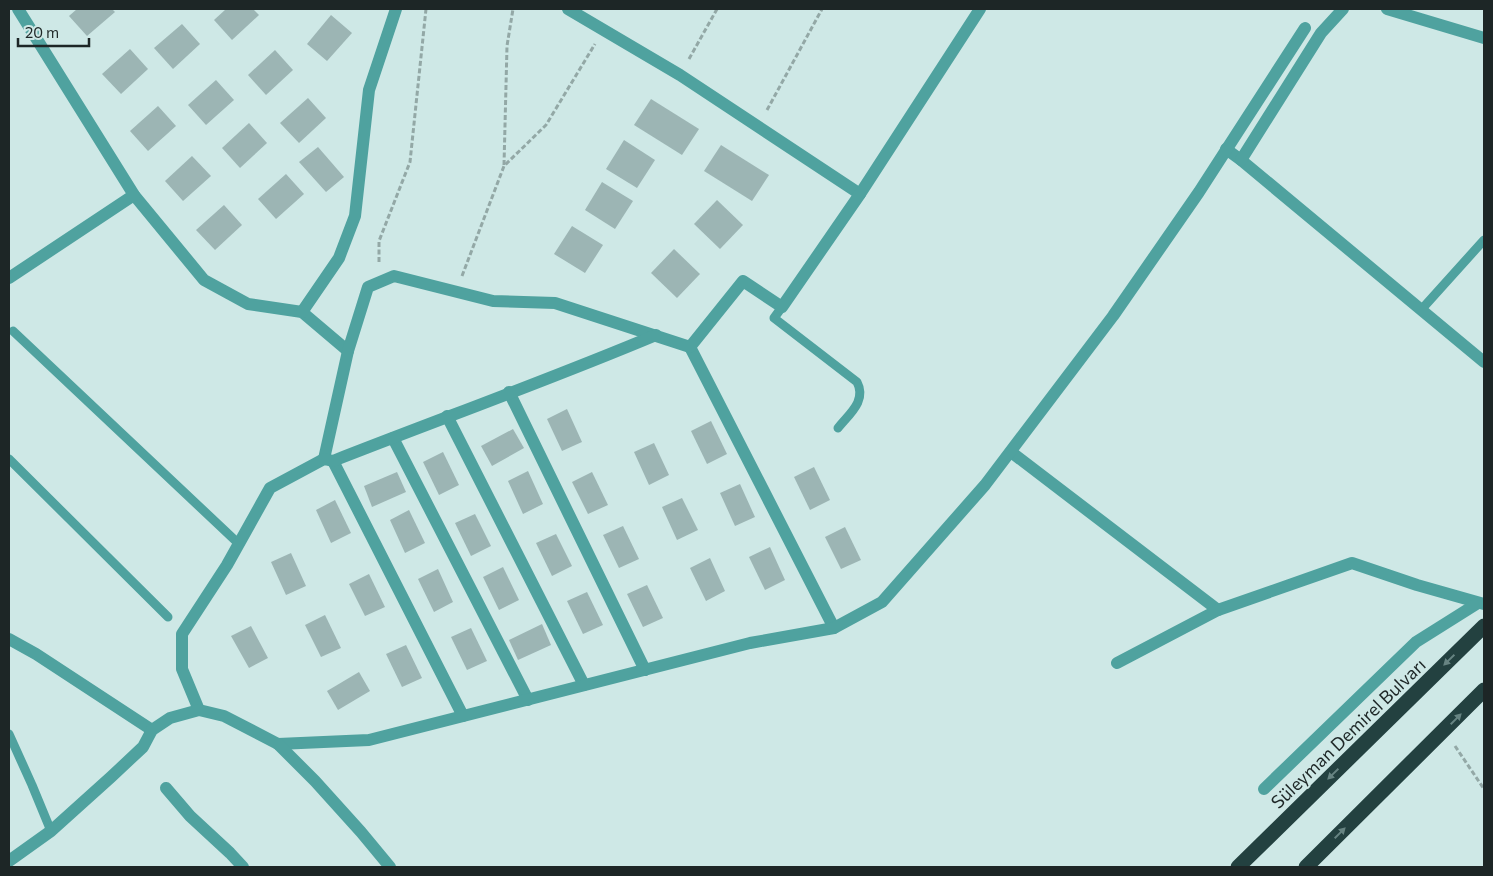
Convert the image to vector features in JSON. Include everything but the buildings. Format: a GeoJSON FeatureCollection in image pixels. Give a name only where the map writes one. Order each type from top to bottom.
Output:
{"type":"FeatureCollection","features":[{"type":"Feature","properties":{"kind":"highway","name":"Süleyman Demirel Bulvarı"},"geometry":{"type":"LineString","coordinates":[[1238,867],[1484,626]]}},
{"type":"Feature","properties":{"kind":"highway"},"geometry":{"type":"LineString","coordinates":[[1306,867],[1484,690]]}},
{"type":"Feature","properties":{"kind":"street"},"geometry":{"type":"LineString","coordinates":[[18,9],[134,195],[204,280],[248,304],[302,312],[348,351]]}},
{"type":"Feature","properties":{"kind":"street"},"geometry":{"type":"LineString","coordinates":[[302,312],[339,258],[355,216],[369,90],[396,9]]}},
{"type":"Feature","properties":{"kind":"street"},"geometry":{"type":"LineString","coordinates":[[568,9],[680,75],[860,194]]}},
{"type":"Feature","properties":{"kind":"street"},"geometry":{"type":"LineString","coordinates":[[690,347],[743,281],[782,307],[860,194],[980,9]]}},
{"type":"Feature","properties":{"kind":"street"},"geometry":{"type":"LineString","coordinates":[[1242,160],[1321,33],[1343,9]]}},
{"type":"Feature","properties":{"kind":"street"},"geometry":{"type":"LineString","coordinates":[[1387,9],[1484,38]]}},
{"type":"Feature","properties":{"kind":"street"},"geometry":{"type":"LineString","coordinates":[[278,744],[370,740],[750,643],[834,628],[882,602],[985,485],[1112,316],[1199,192],[1305,28]]}},
{"type":"Feature","properties":{"kind":"street"},"geometry":{"type":"LineString","coordinates":[[1226,149],[1242,160],[1484,362]]}},
{"type":"Feature","properties":{"kind":"street"},"geometry":{"type":"LineString","coordinates":[[9,278],[134,195]]}},
{"type":"Feature","properties":{"kind":"street"},"geometry":{"type":"LineString","coordinates":[[463,716],[328,460],[348,351],[368,287],[394,276],[493,301],[555,303],[690,347],[834,628]]}},
{"type":"Feature","properties":{"kind":"street"},"geometry":{"type":"LineString","coordinates":[[199,710],[182,669],[182,634],[227,565],[270,488],[328,460],[393,438],[509,392],[569,371],[656,335]]}},
{"type":"Feature","properties":{"kind":"street"},"geometry":{"type":"LineString","coordinates":[[509,392],[645,670]]}},
{"type":"Feature","properties":{"kind":"street"},"geometry":{"type":"LineString","coordinates":[[447,416],[584,686]]}},
{"type":"Feature","properties":{"kind":"street"},"geometry":{"type":"LineString","coordinates":[[393,438],[528,700]]}},
{"type":"Feature","properties":{"kind":"street"},"geometry":{"type":"LineString","coordinates":[[1011,452],[1218,610]]}},
{"type":"Feature","properties":{"kind":"street"},"geometry":{"type":"LineString","coordinates":[[1117,663],[1218,610],[1352,563],[1481,603]]}},
{"type":"Feature","properties":{"kind":"street"},"geometry":{"type":"LineString","coordinates":[[1264,789],[1416,642],[1481,603]]}},
{"type":"Feature","properties":{"kind":"street"},"geometry":{"type":"LineString","coordinates":[[9,639],[36,654],[152,730]]}},
{"type":"Feature","properties":{"kind":"street"},"geometry":{"type":"LineString","coordinates":[[9,861],[51,831],[143,747],[152,730],[170,718],[199,710],[224,716],[278,744],[334,803],[390,867]]}},
{"type":"Feature","properties":{"kind":"street"},"geometry":{"type":"LineString","coordinates":[[166,788],[190,816],[243,867]]}},
{"type":"Feature","properties":{"kind":"lane"},"geometry":{"type":"LineString","coordinates":[[1421,310],[1484,240]]}},
{"type":"Feature","properties":{"kind":"lane"},"geometry":{"type":"LineString","coordinates":[[782,307],[774,318],[857,382],[859,386],[860,401],[838,428]]}},
{"type":"Feature","properties":{"kind":"lane"},"geometry":{"type":"LineString","coordinates":[[13,331],[239,544]]}},
{"type":"Feature","properties":{"kind":"lane"},"geometry":{"type":"LineString","coordinates":[[9,459],[168,617]]}},
{"type":"Feature","properties":{"kind":"lane"},"geometry":{"type":"LineString","coordinates":[[9,734],[51,831]]}},
{"type":"Feature","properties":{"kind":"path"},"geometry":{"type":"LineString","coordinates":[[380,282],[379,241],[410,162],[426,9]]}},
{"type":"Feature","properties":{"kind":"path"},"geometry":{"type":"LineString","coordinates":[[456,292],[504,166],[507,46],[514,9]]}},
{"type":"Feature","properties":{"kind":"path"},"geometry":{"type":"LineString","coordinates":[[680,75],[717,9]]}},
{"type":"Feature","properties":{"kind":"path"},"geometry":{"type":"LineString","coordinates":[[758,126],[822,9]]}},
{"type":"Feature","properties":{"kind":"path"},"geometry":{"type":"LineString","coordinates":[[504,166],[546,126],[603,30]]}},
{"type":"Feature","properties":{"kind":"path"},"geometry":{"type":"LineString","coordinates":[[1455,746],[1484,789]]}}]}
